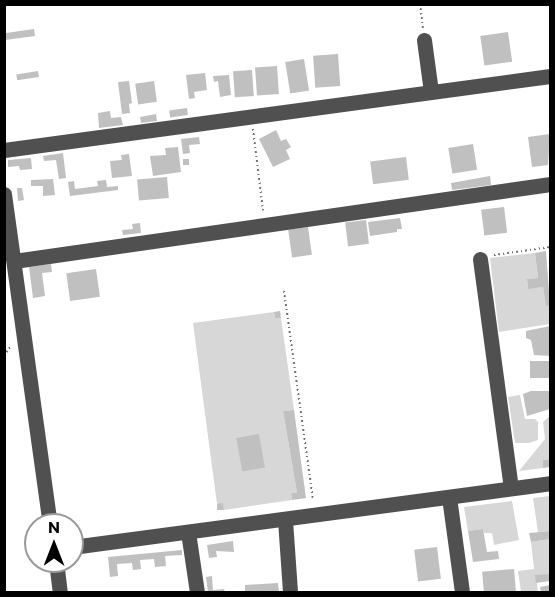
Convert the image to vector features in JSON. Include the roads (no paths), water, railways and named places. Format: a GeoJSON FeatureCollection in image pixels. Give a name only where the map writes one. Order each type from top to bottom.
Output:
{"type":"FeatureCollection","features":[{"type":"Feature","properties":{"kind":"street"},"geometry":{"type":"LineString","coordinates":[[424,39],[432,92]]}},
{"type":"Feature","properties":{"kind":"street"},"geometry":{"type":"LineString","coordinates":[[4,150],[550,76]]}},
{"type":"Feature","properties":{"kind":"street"},"geometry":{"type":"LineString","coordinates":[[14,261],[550,184]]}},
{"type":"Feature","properties":{"kind":"street"},"geometry":{"type":"LineString","coordinates":[[4,194],[48,513]]}},
{"type":"Feature","properties":{"kind":"street"},"geometry":{"type":"LineString","coordinates":[[480,259],[511,488]]}},
{"type":"Feature","properties":{"kind":"street"},"geometry":{"type":"LineString","coordinates":[[84,546],[550,483]]}},
{"type":"Feature","properties":{"kind":"street"},"geometry":{"type":"LineString","coordinates":[[449,496],[462,592]]}},
{"type":"Feature","properties":{"kind":"street"},"geometry":{"type":"LineString","coordinates":[[285,520],[290,592]]}},
{"type":"Feature","properties":{"kind":"street"},"geometry":{"type":"LineString","coordinates":[[188,532],[197,592]]}},
{"type":"Feature","properties":{"kind":"street"},"geometry":{"type":"LineString","coordinates":[[58,573],[60,592]]}}]}
